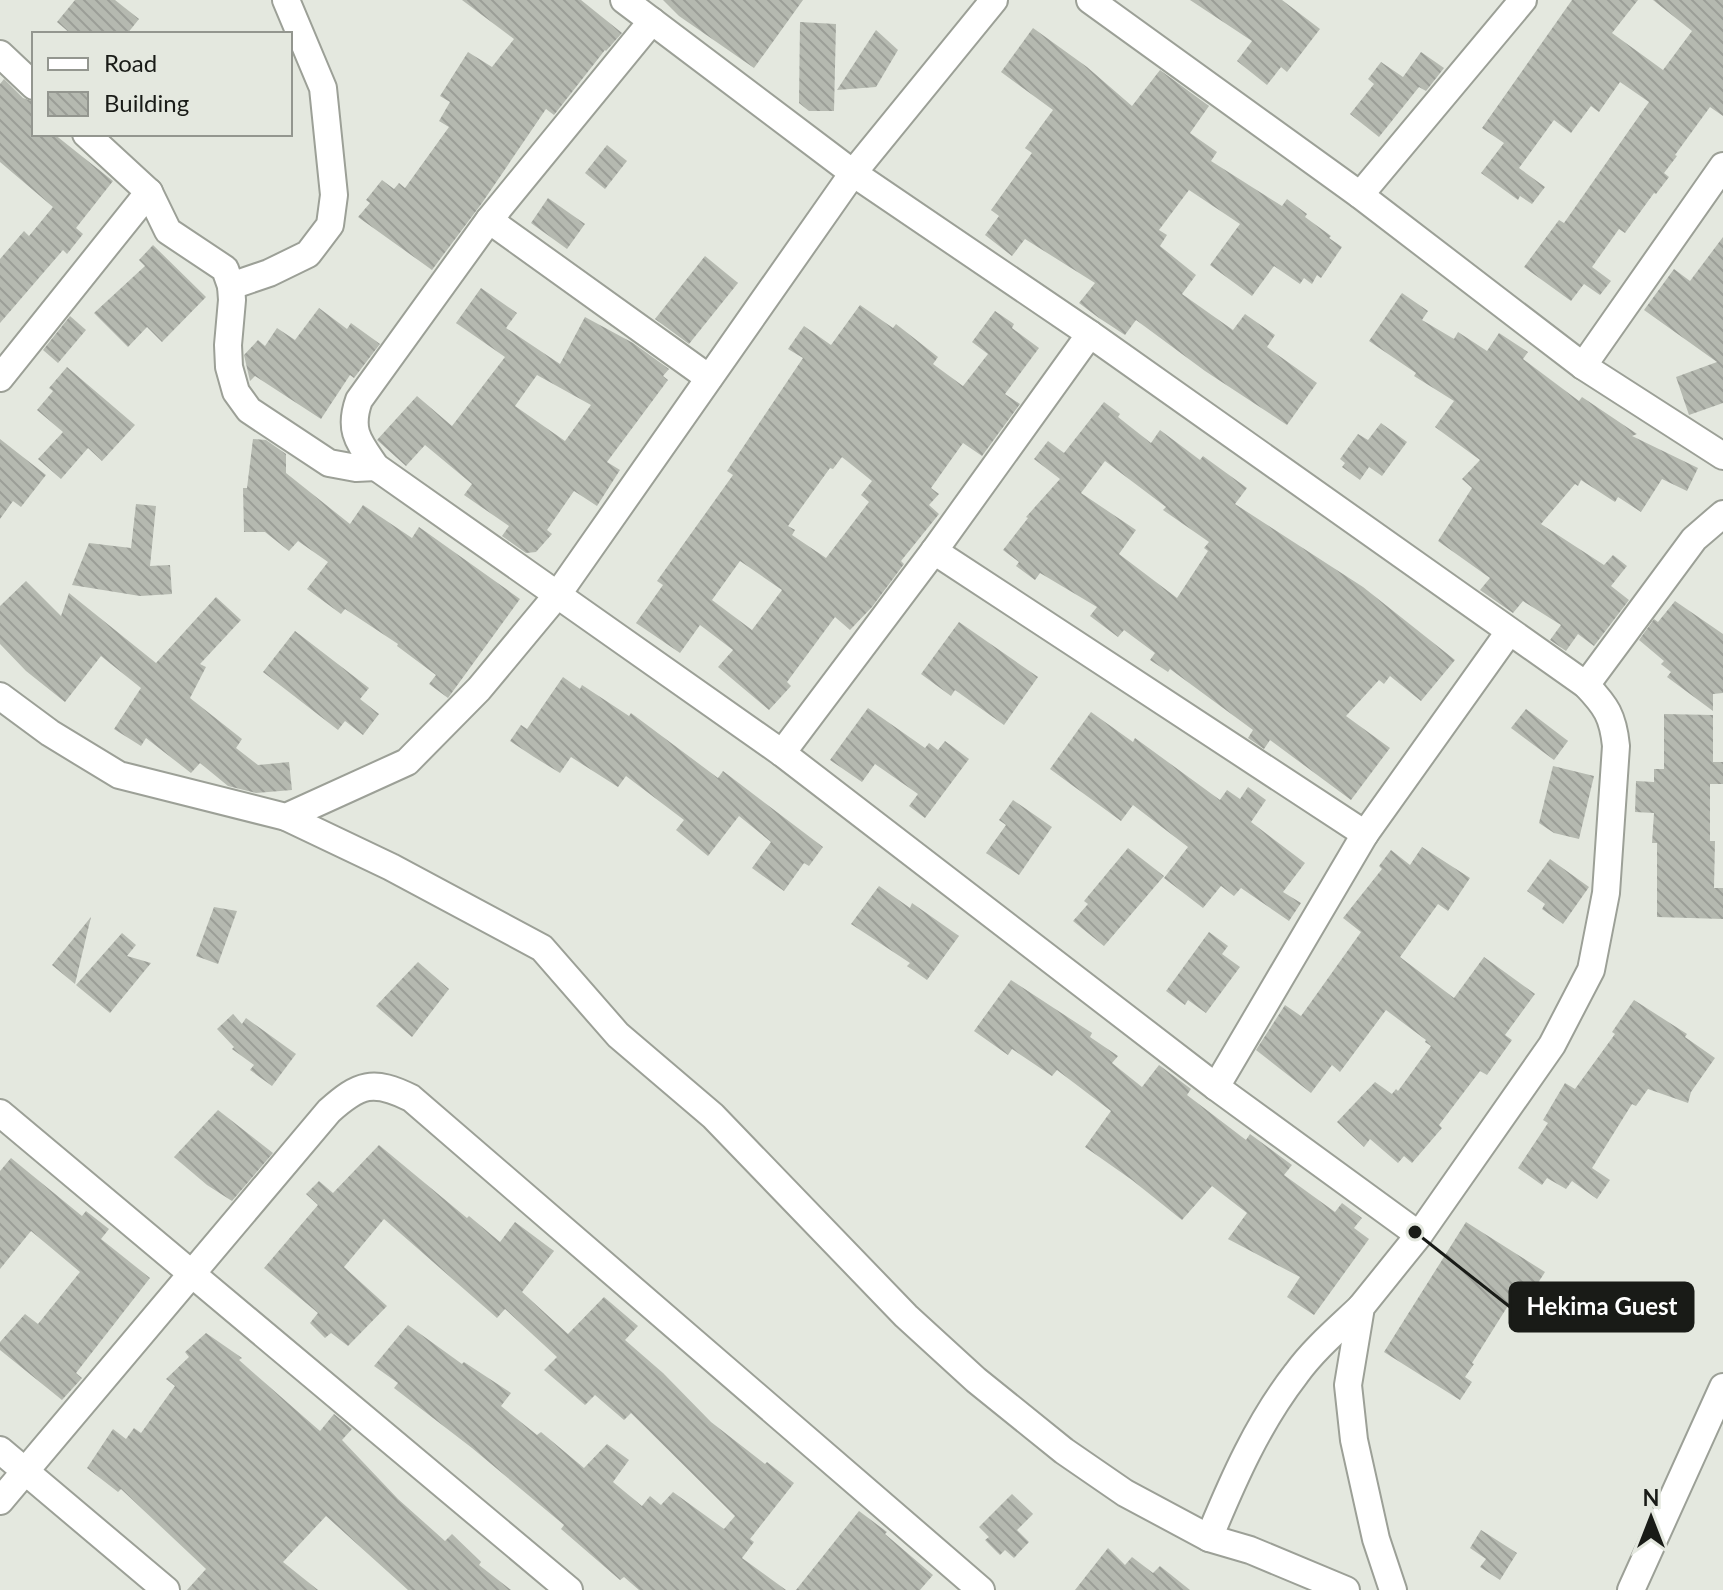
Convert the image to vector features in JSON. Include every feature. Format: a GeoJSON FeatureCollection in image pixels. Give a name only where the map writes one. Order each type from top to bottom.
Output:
{"type":"FeatureCollection","features":[{"type":"Feature","properties":{"kind":"street"},"geometry":{"type":"LineString","coordinates":[[231,286],[269,273],[308,254],[330,225],[334,195],[323,88],[286,0]]}},
{"type":"Feature","properties":{"kind":"street"},"geometry":{"type":"LineString","coordinates":[[624,0],[853,173],[1090,334],[1586,685],[1604,704],[1614,721],[1616,746],[1606,893],[1591,970],[1552,1045],[1419,1235],[1361,1307],[1298,1371],[1282,1393],[1239,1465],[1209,1538]]}},
{"type":"Feature","properties":{"kind":"street"},"geometry":{"type":"LineString","coordinates":[[286,817],[407,762],[479,689],[558,594],[853,173],[994,0]]}},
{"type":"Feature","properties":{"kind":"street"},"geometry":{"type":"LineString","coordinates":[[1090,0],[1360,195],[1583,366],[1723,456]]}},
{"type":"Feature","properties":{"kind":"street"},"geometry":{"type":"LineString","coordinates":[[1360,195],[1523,0]]}},
{"type":"Feature","properties":{"kind":"street"},"geometry":{"type":"LineString","coordinates":[[652,21],[489,220],[359,400],[353,417],[355,434],[376,467],[782,753],[1216,1087],[1419,1235]]}},
{"type":"Feature","properties":{"kind":"street"},"geometry":{"type":"LineString","coordinates":[[0,54],[32,84]]}},
{"type":"Feature","properties":{"kind":"street"},"geometry":{"type":"LineString","coordinates":[[88,136],[149,192],[168,231],[225,269],[231,286],[229,367],[236,392],[249,410],[329,463],[356,468],[376,467]]}},
{"type":"Feature","properties":{"kind":"street"},"geometry":{"type":"LineString","coordinates":[[1583,366],[1723,166]]}},
{"type":"Feature","properties":{"kind":"street"},"geometry":{"type":"LineString","coordinates":[[0,378],[149,192]]}},
{"type":"Feature","properties":{"kind":"street"},"geometry":{"type":"LineString","coordinates":[[489,220],[709,378]]}},
{"type":"Feature","properties":{"kind":"street"},"geometry":{"type":"LineString","coordinates":[[782,753],[934,551],[1090,334]]}},
{"type":"Feature","properties":{"kind":"street"},"geometry":{"type":"LineString","coordinates":[[1586,685],[1694,539],[1723,514]]}},
{"type":"Feature","properties":{"kind":"street"},"geometry":{"type":"LineString","coordinates":[[934,551],[1365,834]]}},
{"type":"Feature","properties":{"kind":"street"},"geometry":{"type":"LineString","coordinates":[[1216,1087],[1365,834],[1509,632]]}},
{"type":"Feature","properties":{"kind":"street"},"geometry":{"type":"LineString","coordinates":[[0,696],[50,733],[119,775],[286,817],[391,867],[542,948],[618,1035],[713,1116],[906,1316],[976,1380],[1064,1451],[1125,1493],[1209,1538],[1250,1550],[1346,1590]]}},
{"type":"Feature","properties":{"kind":"street"},"geometry":{"type":"LineString","coordinates":[[0,1501],[329,1111],[349,1094],[368,1086],[390,1087],[411,1098],[981,1590]]}},
{"type":"Feature","properties":{"kind":"street"},"geometry":{"type":"LineString","coordinates":[[0,1113],[569,1590]]}},
{"type":"Feature","properties":{"kind":"street"},"geometry":{"type":"LineString","coordinates":[[1361,1307],[1348,1385],[1354,1440],[1376,1539],[1393,1590]]}},
{"type":"Feature","properties":{"kind":"street"},"geometry":{"type":"LineString","coordinates":[[1631,1590],[1723,1387]]}},
{"type":"Feature","properties":{"kind":"street"},"geometry":{"type":"LineString","coordinates":[[0,1450],[166,1590]]}},
{"type":"Feature","properties":{"kind":"building"},"geometry":{"type":"Polygon","coordinates":[[[75,0],[115,0],[139,19],[129,32],[69,32],[57,22],[75,0]]]}},
{"type":"Feature","properties":{"kind":"building"},"geometry":{"type":"Polygon","coordinates":[[[462,0],[581,0],[622,33],[554,115],[546,109],[432,270],[358,217],[370,203],[366,200],[382,180],[394,189],[399,183],[405,188],[449,127],[439,121],[450,102],[440,96],[468,52],[492,67],[514,39],[462,0]]]}},
{"type":"Feature","properties":{"kind":"building"},"geometry":{"type":"Polygon","coordinates":[[[663,0],[803,0],[754,68],[679,16],[663,0]]]}},
{"type":"Feature","properties":{"kind":"building"},"geometry":{"type":"Polygon","coordinates":[[[1190,0],[1282,0],[1320,29],[1287,72],[1281,67],[1267,85],[1237,61],[1252,41],[1190,0]]]}},
{"type":"Feature","properties":{"kind":"building"},"geometry":{"type":"Polygon","coordinates":[[[1572,0],[1638,0],[1612,33],[1663,70],[1692,31],[1653,0],[1723,0],[1723,116],[1710,107],[1664,173],[1669,177],[1625,233],[1619,229],[1592,267],[1611,281],[1600,295],[1584,284],[1571,301],[1524,267],[1559,220],[1564,223],[1649,102],[1620,82],[1599,112],[1591,106],[1571,133],[1554,120],[1519,168],[1545,187],[1532,204],[1520,196],[1518,200],[1481,173],[1504,143],[1482,128],[1572,0]]]}},
{"type":"Feature","properties":{"kind":"building"},"geometry":{"type":"Polygon","coordinates":[[[800,22],[836,24],[834,111],[809,111],[799,103],[800,22]]]}},
{"type":"Feature","properties":{"kind":"building"},"geometry":{"type":"Polygon","coordinates":[[[1033,28],[1087,67],[1132,106],[1160,70],[1209,106],[1190,133],[1217,152],[1211,161],[1282,206],[1287,199],[1342,247],[1321,278],[1317,275],[1312,284],[1304,278],[1300,284],[1274,266],[1252,296],[1210,265],[1240,224],[1189,190],[1159,230],[1167,235],[1160,246],[1196,275],[1182,294],[1233,330],[1245,314],[1275,335],[1267,347],[1317,383],[1287,425],[1205,371],[1136,320],[1125,335],[1099,318],[1079,303],[1095,283],[1025,239],[1012,256],[985,235],[999,216],[991,210],[1032,153],[1025,148],[1053,110],[1001,72],[1033,28]]]}},
{"type":"Feature","properties":{"kind":"building"},"geometry":{"type":"Polygon","coordinates":[[[876,30],[898,50],[876,87],[837,90],[876,30]]]}},
{"type":"Feature","properties":{"kind":"building"},"geometry":{"type":"Polygon","coordinates":[[[1421,52],[1444,68],[1426,91],[1419,87],[1379,137],[1350,114],[1374,84],[1368,79],[1381,62],[1403,77],[1421,52]]]}},
{"type":"Feature","properties":{"kind":"building"},"geometry":{"type":"Polygon","coordinates":[[[4,79],[23,98],[32,101],[32,136],[57,136],[113,181],[76,228],[83,234],[67,254],[63,250],[0,323],[0,259],[24,231],[29,236],[53,207],[0,162],[0,84],[4,79]]]}},
{"type":"Feature","properties":{"kind":"building"},"geometry":{"type":"Polygon","coordinates":[[[607,145],[627,161],[605,189],[585,173],[607,145]]]}},
{"type":"Feature","properties":{"kind":"building"},"geometry":{"type":"Polygon","coordinates":[[[548,198],[585,224],[567,249],[531,223],[548,198]]]}},
{"type":"Feature","properties":{"kind":"building"},"geometry":{"type":"Polygon","coordinates":[[[1723,237],[1723,403],[1689,415],[1676,377],[1717,362],[1644,310],[1674,269],[1690,281],[1723,237]]]}},
{"type":"Feature","properties":{"kind":"building"},"geometry":{"type":"Polygon","coordinates":[[[153,245],[206,297],[162,342],[147,327],[128,347],[94,313],[145,266],[139,260],[153,245]]]}},
{"type":"Feature","properties":{"kind":"building"},"geometry":{"type":"Polygon","coordinates":[[[705,256],[738,283],[689,344],[655,319],[705,256]]]}},
{"type":"Feature","properties":{"kind":"building"},"geometry":{"type":"Polygon","coordinates":[[[481,288],[517,313],[506,328],[560,364],[585,317],[633,343],[669,369],[663,376],[668,380],[607,462],[620,470],[597,506],[574,491],[547,530],[552,534],[536,552],[526,553],[502,536],[509,526],[464,495],[472,484],[425,445],[406,466],[377,440],[417,396],[452,426],[505,357],[456,323],[481,288]],[[537,375],[515,406],[565,441],[591,405],[537,375]]]}},
{"type":"Feature","properties":{"kind":"building"},"geometry":{"type":"Polygon","coordinates":[[[1402,293],[1428,311],[1422,320],[1454,339],[1458,332],[1487,351],[1499,333],[1528,352],[1523,359],[1579,401],[1582,397],[1637,434],[1632,436],[1698,468],[1687,491],[1662,479],[1641,512],[1618,497],[1615,502],[1581,480],[1541,524],[1604,565],[1613,555],[1627,566],[1611,586],[1629,600],[1594,646],[1578,634],[1566,651],[1550,640],[1561,625],[1523,601],[1513,613],[1480,590],[1490,578],[1438,541],[1472,488],[1462,479],[1480,460],[1435,427],[1454,401],[1414,376],[1416,373],[1369,341],[1402,293]]]}},
{"type":"Feature","properties":{"kind":"building"},"geometry":{"type":"Polygon","coordinates":[[[860,305],[893,328],[896,324],[938,357],[933,364],[963,386],[988,354],[972,342],[995,311],[1039,348],[1005,394],[1020,404],[982,456],[963,443],[931,488],[939,494],[929,505],[939,514],[901,561],[904,564],[872,607],[850,630],[835,617],[787,682],[791,686],[769,710],[718,667],[733,650],[700,625],[680,653],[636,623],[663,585],[657,581],[733,475],[727,471],[803,358],[788,349],[804,326],[831,345],[860,305]],[[842,457],[833,469],[830,468],[788,526],[795,530],[792,535],[826,558],[869,502],[861,495],[872,481],[842,457]],[[740,561],[712,600],[752,630],[782,590],[740,561]]]}},
{"type":"Feature","properties":{"kind":"building"},"geometry":{"type":"Polygon","coordinates":[[[319,308],[347,329],[351,323],[380,344],[354,378],[350,375],[321,419],[255,376],[250,381],[244,355],[258,340],[265,346],[277,328],[295,340],[319,308]]]}},
{"type":"Feature","properties":{"kind":"building"},"geometry":{"type":"Polygon","coordinates":[[[70,316],[86,330],[58,363],[43,350],[70,316]]]}},
{"type":"Feature","properties":{"kind":"building"},"geometry":{"type":"Polygon","coordinates":[[[67,367],[135,425],[102,461],[88,448],[61,479],[38,459],[63,432],[37,410],[53,391],[49,388],[67,367]]]}},
{"type":"Feature","properties":{"kind":"building"},"geometry":{"type":"Polygon","coordinates":[[[1104,402],[1151,443],[1160,430],[1200,460],[1203,456],[1247,488],[1235,504],[1363,587],[1455,660],[1421,701],[1390,676],[1384,684],[1379,680],[1346,716],[1390,748],[1351,800],[1270,740],[1264,749],[1248,738],[1253,730],[1170,669],[1168,672],[1150,660],[1155,653],[1124,630],[1118,637],[1090,616],[1097,607],[1040,573],[1035,580],[1016,566],[1019,562],[1003,550],[1026,517],[1060,479],[1034,459],[1048,441],[1064,453],[1104,402]],[[1105,461],[1081,493],[1136,530],[1119,554],[1177,598],[1208,551],[1204,548],[1209,542],[1163,510],[1166,507],[1105,461]]]}},
{"type":"Feature","properties":{"kind":"building"},"geometry":{"type":"Polygon","coordinates":[[[1381,423],[1407,442],[1382,476],[1369,467],[1360,480],[1342,467],[1345,463],[1340,459],[1358,434],[1368,440],[1381,423]]]}},
{"type":"Feature","properties":{"kind":"building"},"geometry":{"type":"Polygon","coordinates":[[[0,439],[46,475],[21,507],[13,501],[0,519],[0,439]]]}},
{"type":"Feature","properties":{"kind":"building"},"geometry":{"type":"Polygon","coordinates":[[[253,439],[266,440],[286,454],[286,473],[350,524],[363,505],[412,538],[419,527],[520,599],[448,698],[429,684],[436,675],[398,644],[345,609],[341,614],[307,589],[328,562],[298,541],[289,551],[265,532],[244,532],[243,488],[247,488],[253,439]]]}},
{"type":"Feature","properties":{"kind":"building"},"geometry":{"type":"Polygon","coordinates":[[[136,504],[156,506],[150,566],[170,565],[172,594],[140,596],[72,585],[89,543],[131,548],[136,504]]]}},
{"type":"Feature","properties":{"kind":"building"},"geometry":{"type":"Polygon","coordinates":[[[26,581],[61,616],[69,593],[156,663],[216,597],[241,620],[200,664],[206,667],[190,698],[242,739],[236,748],[258,765],[289,762],[292,790],[256,793],[228,786],[200,763],[191,773],[146,738],[141,746],[114,729],[141,688],[101,656],[65,702],[26,671],[0,644],[0,606],[26,581]]]}},
{"type":"Feature","properties":{"kind":"building"},"geometry":{"type":"Polygon","coordinates":[[[1675,601],[1723,634],[1723,693],[1713,694],[1713,711],[1667,677],[1671,672],[1661,664],[1664,661],[1639,640],[1654,619],[1658,622],[1675,601]]]}},
{"type":"Feature","properties":{"kind":"building"},"geometry":{"type":"Polygon","coordinates":[[[959,622],[1038,677],[1004,725],[955,690],[951,696],[921,674],[959,622]]]}},
{"type":"Feature","properties":{"kind":"building"},"geometry":{"type":"Polygon","coordinates":[[[295,631],[369,688],[360,699],[379,714],[363,735],[345,721],[338,730],[263,672],[295,631]]]}},
{"type":"Feature","properties":{"kind":"building"},"geometry":{"type":"Polygon","coordinates":[[[563,677],[580,689],[582,685],[629,716],[631,713],[718,778],[723,771],[823,847],[809,866],[804,863],[784,891],[752,868],[771,842],[739,816],[708,856],[676,830],[684,820],[626,776],[618,787],[571,757],[560,773],[510,741],[521,725],[527,729],[563,677]]]}},
{"type":"Feature","properties":{"kind":"building"},"geometry":{"type":"Polygon","coordinates":[[[868,708],[925,748],[929,743],[938,750],[945,741],[969,759],[925,818],[909,806],[918,794],[875,764],[862,782],[830,760],[868,708]]]}},
{"type":"Feature","properties":{"kind":"building"},"geometry":{"type":"Polygon","coordinates":[[[1526,709],[1568,741],[1554,760],[1511,728],[1526,709]]]}},
{"type":"Feature","properties":{"kind":"building"},"geometry":{"type":"Polygon","coordinates":[[[1091,712],[1133,742],[1135,738],[1220,800],[1227,790],[1240,799],[1248,787],[1266,800],[1251,822],[1305,863],[1283,892],[1301,903],[1289,921],[1241,888],[1234,896],[1221,886],[1203,908],[1164,878],[1188,847],[1133,805],[1121,821],[1050,769],[1091,712]]]}},
{"type":"Feature","properties":{"kind":"building"},"geometry":{"type":"Polygon","coordinates":[[[1664,714],[1713,715],[1713,762],[1723,762],[1723,784],[1710,784],[1710,841],[1715,841],[1714,888],[1723,888],[1723,919],[1657,917],[1657,843],[1652,843],[1654,813],[1635,812],[1636,781],[1654,782],[1654,769],[1664,769],[1664,714]]]}},
{"type":"Feature","properties":{"kind":"building"},"geometry":{"type":"Polygon","coordinates":[[[1553,766],[1594,776],[1579,839],[1554,833],[1539,823],[1553,766]]]}},
{"type":"Feature","properties":{"kind":"building"},"geometry":{"type":"Polygon","coordinates":[[[1013,800],[1052,827],[1019,875],[986,853],[1006,825],[999,820],[1013,800]]]}},
{"type":"Feature","properties":{"kind":"building"},"geometry":{"type":"Polygon","coordinates":[[[1422,847],[1470,878],[1448,911],[1438,904],[1400,957],[1454,998],[1484,957],[1535,994],[1505,1035],[1512,1040],[1487,1075],[1480,1071],[1439,1125],[1442,1128],[1412,1163],[1404,1156],[1398,1163],[1370,1139],[1364,1147],[1337,1122],[1375,1082],[1392,1094],[1396,1089],[1398,1091],[1431,1046],[1426,1040],[1386,1010],[1340,1072],[1332,1065],[1311,1093],[1256,1050],[1285,1005],[1301,1016],[1361,932],[1343,918],[1382,869],[1379,866],[1391,850],[1410,865],[1422,847]]]}},
{"type":"Feature","properties":{"kind":"building"},"geometry":{"type":"Polygon","coordinates":[[[1128,848],[1164,876],[1104,946],[1073,921],[1088,904],[1084,901],[1128,848]]]}},
{"type":"Feature","properties":{"kind":"building"},"geometry":{"type":"Polygon","coordinates":[[[1550,859],[1589,887],[1563,924],[1542,909],[1545,904],[1527,891],[1550,859]]]}},
{"type":"Feature","properties":{"kind":"building"},"geometry":{"type":"Polygon","coordinates":[[[879,886],[910,908],[912,903],[959,936],[927,980],[907,966],[910,963],[851,924],[879,886]]]}},
{"type":"Feature","properties":{"kind":"building"},"geometry":{"type":"Polygon","coordinates":[[[214,907],[237,911],[218,964],[196,956],[214,907]]]}},
{"type":"Feature","properties":{"kind":"building"},"geometry":{"type":"Polygon","coordinates":[[[91,917],[75,984],[52,965],[91,917]]]}},
{"type":"Feature","properties":{"kind":"building"},"geometry":{"type":"Polygon","coordinates":[[[1209,932],[1228,946],[1222,954],[1240,967],[1206,1013],[1188,1000],[1185,1005],[1166,991],[1209,932]]]}},
{"type":"Feature","properties":{"kind":"building"},"geometry":{"type":"Polygon","coordinates":[[[122,933],[136,945],[127,956],[151,963],[110,1013],[76,985],[122,933]]]}},
{"type":"Feature","properties":{"kind":"building"},"geometry":{"type":"Polygon","coordinates":[[[418,962],[449,989],[412,1037],[376,1006],[418,962]]]}},
{"type":"Feature","properties":{"kind":"building"},"geometry":{"type":"Polygon","coordinates":[[[1011,980],[1092,1033],[1090,1037],[1118,1056],[1112,1063],[1142,1087],[1159,1065],[1191,1089],[1187,1095],[1246,1140],[1250,1134],[1292,1165],[1284,1175],[1335,1212],[1342,1203],[1362,1218],[1354,1228],[1369,1239],[1314,1315],[1287,1297],[1300,1277],[1228,1239],[1247,1213],[1212,1186],[1182,1220],[1085,1147],[1111,1111],[1057,1070],[1052,1076],[1012,1049],[1008,1055],[974,1031],[1011,980]]]}},
{"type":"Feature","properties":{"kind":"building"},"geometry":{"type":"Polygon","coordinates":[[[1634,1000],[1687,1034],[1685,1037],[1715,1058],[1691,1092],[1688,1103],[1648,1089],[1636,1106],[1632,1104],[1592,1168],[1610,1180],[1597,1199],[1572,1181],[1566,1189],[1547,1178],[1542,1185],[1518,1168],[1548,1123],[1543,1120],[1565,1083],[1575,1089],[1615,1034],[1612,1032],[1634,1000]]]}},
{"type":"Feature","properties":{"kind":"building"},"geometry":{"type":"Polygon","coordinates":[[[233,1014],[242,1024],[246,1018],[296,1054],[272,1086],[250,1070],[254,1065],[232,1049],[234,1047],[217,1029],[233,1014]]]}},
{"type":"Feature","properties":{"kind":"building"},"geometry":{"type":"Polygon","coordinates":[[[218,1110],[273,1153],[232,1201],[174,1157],[218,1110]]]}},
{"type":"Feature","properties":{"kind":"building"},"geometry":{"type":"Polygon","coordinates":[[[379,1145],[500,1242],[515,1222],[554,1251],[522,1292],[568,1334],[604,1297],[638,1326],[625,1340],[711,1422],[794,1483],[750,1539],[754,1542],[742,1558],[786,1590],[639,1590],[624,1577],[620,1580],[561,1529],[564,1525],[394,1388],[398,1383],[374,1366],[408,1325],[462,1364],[464,1362],[511,1393],[501,1406],[537,1435],[541,1432],[584,1468],[607,1444],[629,1460],[613,1482],[642,1506],[650,1496],[661,1505],[673,1492],[724,1529],[735,1516],[631,1413],[624,1420],[595,1395],[585,1405],[544,1370],[557,1357],[505,1309],[497,1318],[384,1219],[344,1267],[387,1306],[348,1346],[331,1333],[325,1338],[310,1323],[318,1313],[264,1268],[318,1205],[306,1194],[319,1181],[333,1193],[379,1145]]]}},
{"type":"Feature","properties":{"kind":"building"},"geometry":{"type":"Polygon","coordinates":[[[11,1158],[82,1216],[86,1211],[109,1229],[101,1239],[150,1278],[76,1373],[82,1378],[62,1400],[0,1350],[0,1342],[25,1314],[38,1324],[80,1272],[31,1231],[0,1269],[0,1171],[11,1158]]]}},
{"type":"Feature","properties":{"kind":"building"},"geometry":{"type":"Polygon","coordinates":[[[1466,1222],[1545,1272],[1522,1308],[1511,1301],[1472,1363],[1465,1377],[1472,1382],[1460,1400],[1384,1352],[1466,1222]]]}},
{"type":"Feature","properties":{"kind":"building"},"geometry":{"type":"Polygon","coordinates":[[[206,1333],[242,1358],[239,1360],[320,1431],[334,1414],[352,1429],[342,1440],[398,1499],[445,1541],[452,1534],[481,1562],[479,1565],[511,1590],[408,1590],[326,1516],[283,1562],[318,1590],[187,1590],[206,1569],[121,1489],[118,1492],[87,1468],[113,1429],[126,1439],[134,1428],[141,1433],[175,1386],[166,1379],[189,1357],[185,1352],[206,1333]]]}},
{"type":"Feature","properties":{"kind":"building"},"geometry":{"type":"Polygon","coordinates":[[[1012,1494],[1033,1514],[1017,1530],[1029,1542],[1014,1558],[1005,1550],[1000,1555],[985,1540],[989,1537],[979,1527],[1012,1494]]]}},
{"type":"Feature","properties":{"kind":"building"},"geometry":{"type":"Polygon","coordinates":[[[859,1511],[887,1532],[885,1534],[933,1575],[920,1590],[796,1590],[859,1511]]]}},
{"type":"Feature","properties":{"kind":"building"},"geometry":{"type":"Polygon","coordinates":[[[1481,1530],[1517,1553],[1500,1580],[1480,1567],[1486,1559],[1470,1548],[1481,1530]]]}},
{"type":"Feature","properties":{"kind":"building"},"geometry":{"type":"Polygon","coordinates":[[[1108,1548],[1125,1565],[1132,1557],[1153,1573],[1160,1566],[1190,1590],[1075,1590],[1108,1548]]]}},
{"type":"Feature","properties":{"kind":"place","name":"Hekima Guest"},"geometry":{"type":"Point","coordinates":[1415,1232]}}]}
